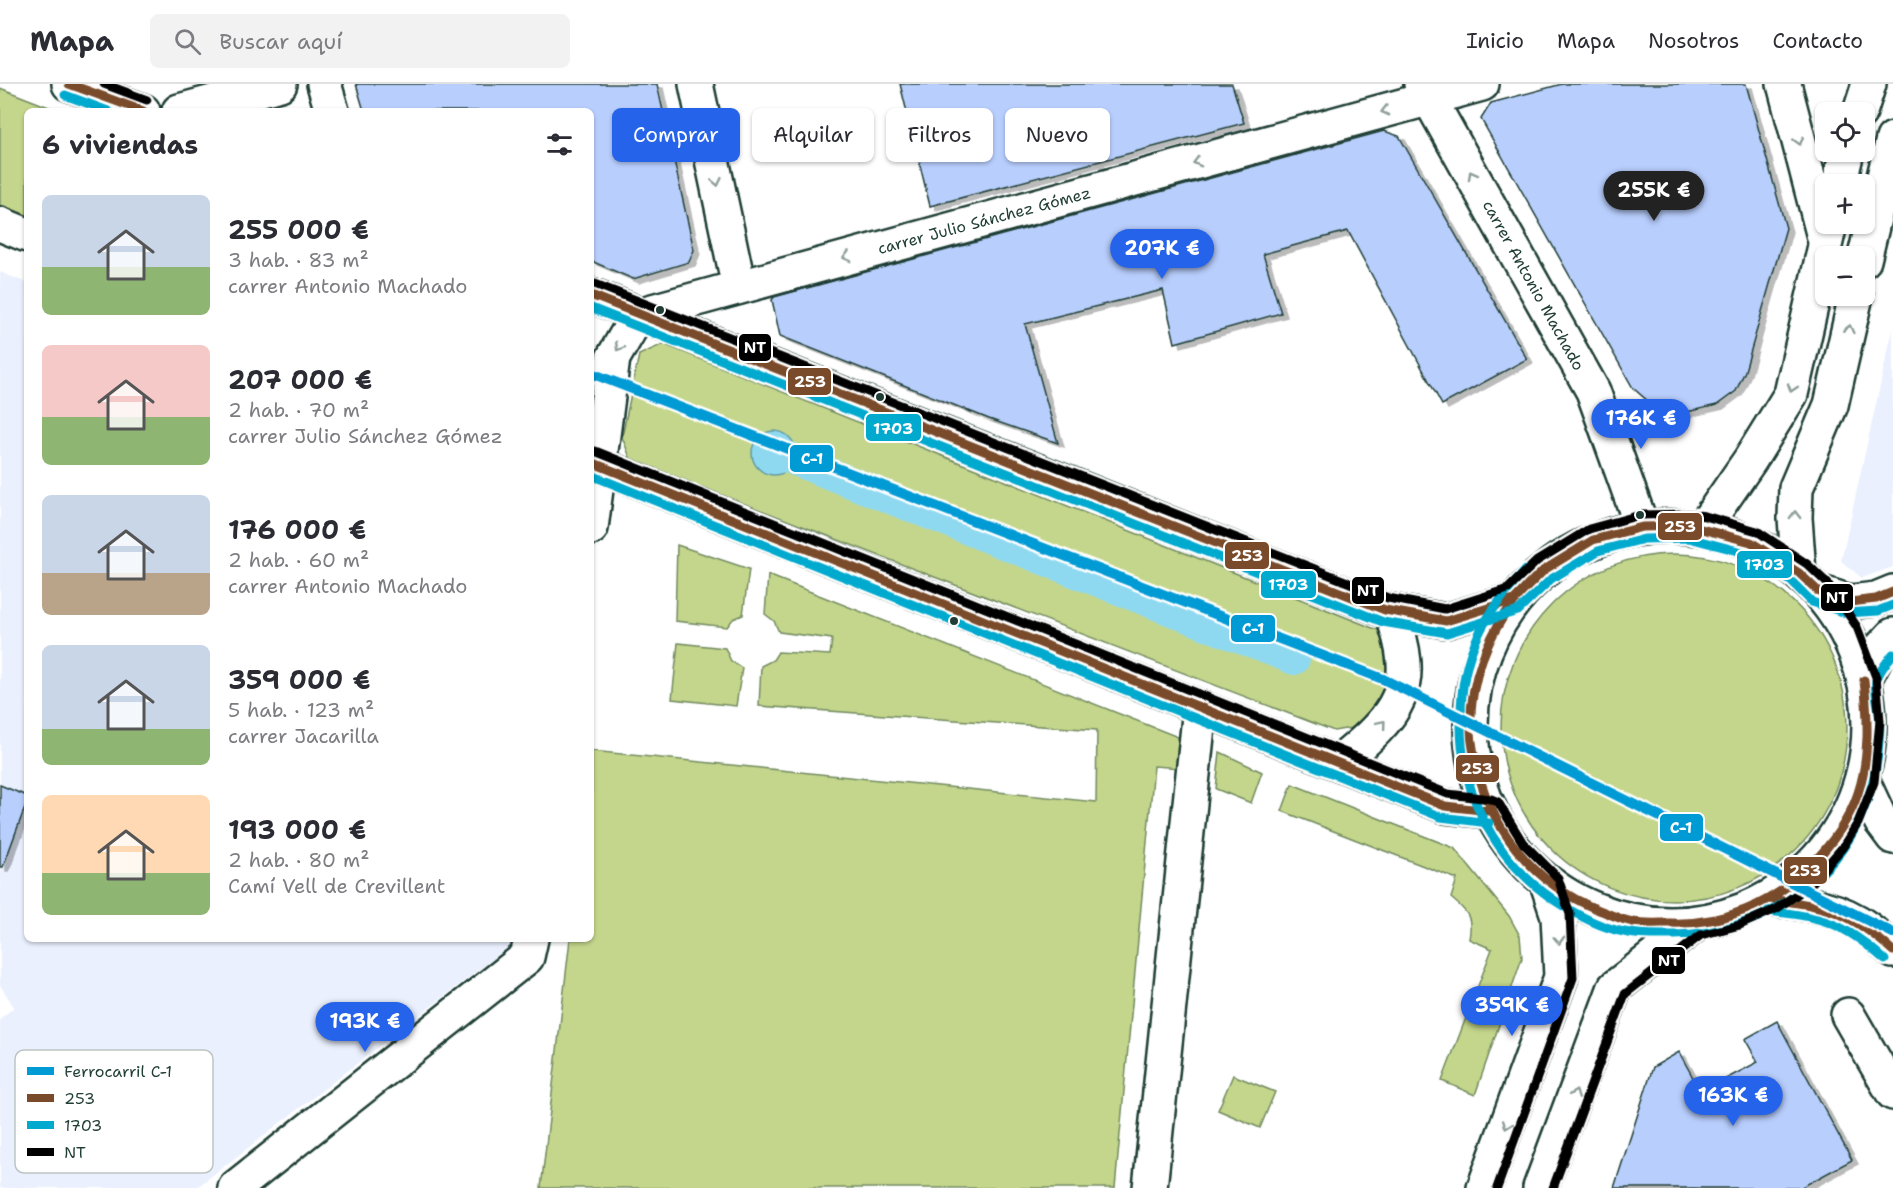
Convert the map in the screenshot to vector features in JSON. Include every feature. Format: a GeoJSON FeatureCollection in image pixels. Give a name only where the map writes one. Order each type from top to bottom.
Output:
{"type":"FeatureCollection","features":[{"type":"Feature","properties":{"kind":"main road"},"geometry":{"type":"LineString","coordinates":[[69,84],[135,108]]}},
{"type":"Feature","properties":{"kind":"main road"},"geometry":{"type":"LineString","coordinates":[[189,108],[280,84]]}},
{"type":"Feature","properties":{"kind":"main road"},"geometry":{"type":"LineString","coordinates":[[324,84],[331,108]]}},
{"type":"Feature","properties":{"kind":"main road"},"geometry":{"type":"LineString","coordinates":[[696,84],[739,287]]}},
{"type":"Feature","properties":{"kind":"main road","name":"carrer Julio Sánchez Gómez"},"geometry":{"type":"LineString","coordinates":[[639,315],[1425,91],[1482,84]]}},
{"type":"Feature","properties":{"kind":"main road"},"geometry":{"type":"LineString","coordinates":[[1784,84],[1815,188]]}},
{"type":"Feature","properties":{"kind":"main road"},"geometry":{"type":"LineString","coordinates":[[1863,102],[1869,84]]}},
{"type":"Feature","properties":{"kind":"main road","name":"carrer Antonio Machado"},"geometry":{"type":"LineString","coordinates":[[1425,91],[1593,391],[1642,527]]}},
{"type":"Feature","properties":{"kind":"main road"},"geometry":{"type":"LineString","coordinates":[[1867,246],[1893,139]]}},
{"type":"Feature","properties":{"kind":"main road"},"geometry":{"type":"LineString","coordinates":[[0,224],[24,234]]}},
{"type":"Feature","properties":{"kind":"main road"},"geometry":{"type":"LineString","coordinates":[[1704,528],[1791,394],[1828,234]]}},
{"type":"Feature","properties":{"kind":"main road"},"geometry":{"type":"LineString","coordinates":[[594,296],[1385,610],[1446,621],[1514,600]]}},
{"type":"Feature","properties":{"kind":"main road"},"geometry":{"type":"LineString","coordinates":[[1854,306],[1831,405],[1796,488],[1795,518],[1809,582],[1847,633],[1864,680],[1868,721],[1862,780],[1847,818],[1832,842],[1802,876],[1769,899],[1736,914],[1696,924],[1634,922],[1590,908],[1547,883],[1514,850],[1490,811],[1476,771],[1470,731],[1475,682],[1489,640],[1514,600],[1544,570],[1593,540],[1642,527],[1704,528],[1751,542],[1809,582],[1850,603],[1876,599],[1893,592]]}},
{"type":"Feature","properties":{"kind":"main road"},"geometry":{"type":"LineString","coordinates":[[594,480],[613,358],[639,315]]}},
{"type":"Feature","properties":{"kind":"main road"},"geometry":{"type":"LineString","coordinates":[[595,464],[1445,806],[1490,811]]}},
{"type":"Feature","properties":{"kind":"main road"},"geometry":{"type":"LineString","coordinates":[[1339,763],[1374,733],[1395,709],[1404,682],[1400,636],[1391,611]]}},
{"type":"Feature","properties":{"kind":"main road"},"geometry":{"type":"LineString","coordinates":[[1864,680],[1880,649],[1893,634]]}},
{"type":"Feature","properties":{"kind":"main road"},"geometry":{"type":"LineString","coordinates":[[1150,1188],[1200,707]]}},
{"type":"Feature","properties":{"kind":"main road"},"geometry":{"type":"LineString","coordinates":[[1862,780],[1881,820],[1893,837]]}},
{"type":"Feature","properties":{"kind":"main road"},"geometry":{"type":"LineString","coordinates":[[1484,1188],[1561,977],[1558,916],[1547,883]]}},
{"type":"Feature","properties":{"kind":"main road"},"geometry":{"type":"LineString","coordinates":[[1769,899],[1807,903],[1832,909],[1880,927],[1893,951]]}},
{"type":"Feature","properties":{"kind":"main road"},"geometry":{"type":"LineString","coordinates":[[1540,1188],[1615,987],[1696,924]]}},
{"type":"Feature","properties":{"kind":"main road"},"geometry":{"type":"LineString","coordinates":[[235,1188],[527,957],[530,942]]}},
{"type":"Feature","properties":{"kind":"main road"},"geometry":{"type":"LineString","coordinates":[[1848,1015],[1893,1093]]}},
{"type":"Feature","properties":{"kind":"shaded area"},"geometry":{"type":"Polygon","coordinates":[[[0,272],[24,282],[24,942],[512,942],[512,944],[196,1188],[0,1188],[0,1019],[14,1007],[0,985],[0,272]]]}},
{"type":"Feature","properties":{"kind":"shaded area"},"geometry":{"type":"Polygon","coordinates":[[[1893,328],[1893,567],[1862,578],[1841,561],[1893,328]]]}},
{"type":"Feature","properties":{"kind":"green space"},"geometry":{"type":"Polygon","coordinates":[[[0,88],[51,108],[24,108],[24,218],[0,208],[0,88]]]}},
{"type":"Feature","properties":{"kind":"green space"},"geometry":{"type":"Polygon","coordinates":[[[663,344],[1380,631],[1397,649],[1405,671],[1367,725],[1334,731],[631,460],[622,437],[639,355],[663,344]]]}},
{"type":"Feature","properties":{"kind":"green space"},"geometry":{"type":"Polygon","coordinates":[[[677,545],[749,569],[743,615],[733,619],[727,627],[675,621],[677,545]]]}},
{"type":"Feature","properties":{"kind":"green space"},"geometry":{"type":"Polygon","coordinates":[[[1674,554],[1708,557],[1740,567],[1770,583],[1797,604],[1818,631],[1834,661],[1844,693],[1847,727],[1844,761],[1834,793],[1818,823],[1797,850],[1770,871],[1740,887],[1708,897],[1674,900],[1640,897],[1608,887],[1578,871],[1551,850],[1530,823],[1514,793],[1504,761],[1501,727],[1504,693],[1514,661],[1530,631],[1551,604],[1578,583],[1608,567],[1640,557],[1674,554]]]}},
{"type":"Feature","properties":{"kind":"green space"},"geometry":{"type":"Polygon","coordinates":[[[768,575],[1183,739],[1181,768],[1154,766],[1115,1188],[541,1188],[570,942],[594,942],[594,751],[1096,802],[1097,730],[759,706],[761,666],[773,660],[778,652],[830,655],[832,639],[779,632],[774,621],[765,614],[768,575]]]}},
{"type":"Feature","properties":{"kind":"green space"},"geometry":{"type":"Polygon","coordinates":[[[678,643],[725,648],[731,661],[742,668],[736,706],[672,699],[678,643]]]}},
{"type":"Feature","properties":{"kind":"green space"},"geometry":{"type":"Polygon","coordinates":[[[1220,752],[1262,772],[1251,803],[1216,789],[1220,752]]]}},
{"type":"Feature","properties":{"kind":"green space"},"geometry":{"type":"Polygon","coordinates":[[[1292,784],[1454,848],[1509,916],[1520,936],[1522,958],[1475,1095],[1442,1081],[1492,949],[1469,939],[1470,920],[1462,907],[1451,898],[1457,879],[1282,811],[1292,784]]]}},
{"type":"Feature","properties":{"kind":"green space"},"geometry":{"type":"Polygon","coordinates":[[[1233,1075],[1275,1092],[1260,1128],[1218,1110],[1233,1075]]]}},
{"type":"Feature","properties":{"kind":"water"},"geometry":{"type":"Polygon","coordinates":[[[774,431],[783,432],[790,437],[795,444],[795,462],[790,469],[783,474],[774,475],[765,474],[758,469],[753,462],[752,453],[753,444],[758,437],[765,432],[774,431]]]}},
{"type":"Feature","properties":{"kind":"building"},"geometry":{"type":"Polygon","coordinates":[[[356,84],[657,84],[662,108],[612,108],[612,162],[674,162],[694,250],[689,262],[633,279],[594,262],[594,108],[363,108],[356,84]]]}},
{"type":"Feature","properties":{"kind":"building"},"geometry":{"type":"Polygon","coordinates":[[[900,84],[1232,84],[1244,123],[1110,158],[1110,108],[1005,108],[1005,162],[1096,162],[930,206],[919,162],[993,162],[993,108],[906,108],[900,84]]]}},
{"type":"Feature","properties":{"kind":"building"},"geometry":{"type":"Polygon","coordinates":[[[1562,84],[1746,84],[1786,228],[1745,371],[1736,391],[1717,405],[1678,414],[1657,409],[1633,388],[1481,119],[1491,103],[1562,84]]]}},
{"type":"Feature","properties":{"kind":"building"},"geometry":{"type":"Polygon","coordinates":[[[1384,131],[1399,136],[1527,359],[1442,405],[1348,231],[1263,254],[1281,313],[1175,343],[1163,290],[1025,324],[1058,443],[989,419],[780,336],[772,300],[774,297],[1384,131]]]}},
{"type":"Feature","properties":{"kind":"building"},"geometry":{"type":"Polygon","coordinates":[[[0,785],[24,795],[24,810],[3,867],[0,867],[0,785]]]}},
{"type":"Feature","properties":{"kind":"building"},"geometry":{"type":"Polygon","coordinates":[[[1777,1021],[1852,1160],[1800,1188],[1614,1188],[1653,1067],[1679,1052],[1701,1092],[1758,1062],[1745,1039],[1777,1021]]]}},
{"type":"Feature","properties":{"kind":"waterway"},"geometry":{"type":"LineString","coordinates":[[785,456],[1294,659]]}},
{"type":"Feature","properties":{"kind":"rail line","name":"C-1"},"geometry":{"type":"LineString","coordinates":[[594,374],[1383,679],[1893,933]]}},
{"type":"Feature","properties":{"kind":"transit line","name":"253"},"geometry":{"type":"LineString","coordinates":[[69,84],[135,108]]}},
{"type":"Feature","properties":{"kind":"transit line","name":"NT"},"geometry":{"type":"LineString","coordinates":[[104,84],[147,100]]}},
{"type":"Feature","properties":{"kind":"transit line","name":"1703"},"geometry":{"type":"LineString","coordinates":[[65,95],[100,108]]}},
{"type":"Feature","properties":{"kind":"transit line","name":"NT"},"geometry":{"type":"LineString","coordinates":[[595,284],[1388,598],[1445,609],[1508,589],[1537,561],[1589,529],[1640,515],[1705,516],[1757,531],[1807,564],[1828,584],[1857,627],[1876,677],[1880,721],[1874,782],[1858,823],[1842,848],[1810,885],[1776,909],[1740,925],[1701,935],[1625,994],[1553,1188]]}},
{"type":"Feature","properties":{"kind":"transit line","name":"253"},"geometry":{"type":"LineString","coordinates":[[594,296],[1385,610],[1446,621],[1514,600],[1544,570],[1593,540],[1642,527],[1690,526],[1751,542],[1799,573],[1819,592],[1850,602],[1876,599],[1893,592]]}},
{"type":"Feature","properties":{"kind":"transit line","name":"1703"},"geometry":{"type":"LineString","coordinates":[[594,309],[1383,622],[1447,633],[1518,611],[1551,579],[1598,551],[1644,539],[1689,538],[1746,553],[1792,582],[1812,602],[1846,613],[1878,611],[1893,605]]}},
{"type":"Feature","properties":{"kind":"transit line","name":"NT"},"geometry":{"type":"LineString","coordinates":[[595,451],[1448,794],[1491,799],[1498,802],[1523,843],[1558,878],[1570,914],[1573,978],[1497,1188]]}},
{"type":"Feature","properties":{"kind":"transit line","name":"253"},"geometry":{"type":"LineString","coordinates":[[594,463],[1445,806],[1490,811]]}},
{"type":"Feature","properties":{"kind":"transit line","name":"1703"},"geometry":{"type":"LineString","coordinates":[[594,476],[1441,817],[1489,823]]}},
{"type":"Feature","properties":{"kind":"transit line","name":"1703"},"geometry":{"type":"LineString","coordinates":[[1526,570],[1493,609],[1470,655],[1461,706],[1462,744],[1466,770],[1473,796],[1484,820],[1497,843],[1513,864],[1554,900],[1579,915],[1615,930],[1643,935],[1675,935],[1696,934],[1736,925],[1791,899],[1823,872],[1846,844],[1869,794],[1880,733],[1876,681],[1893,654]]}},
{"type":"Feature","properties":{"kind":"transit line","name":"253"},"geometry":{"type":"LineString","coordinates":[[1535,578],[1504,616],[1482,659],[1475,682],[1472,706],[1471,731],[1474,755],[1490,805],[1502,828],[1533,868],[1575,898],[1624,920],[1642,923],[1689,923],[1727,916],[1745,910],[1779,892],[1809,867],[1838,833],[1858,793],[1865,765],[1867,737],[1864,680]]}},
{"type":"Feature","properties":{"kind":"transit line","name":"253"},"geometry":{"type":"LineString","coordinates":[[1769,899],[1807,904],[1836,913],[1863,927],[1893,951]]}},
{"type":"Feature","properties":{"kind":"transit line","name":"1703"},"geometry":{"type":"LineString","coordinates":[[1768,911],[1818,919],[1844,929],[1885,960]]}}]}
